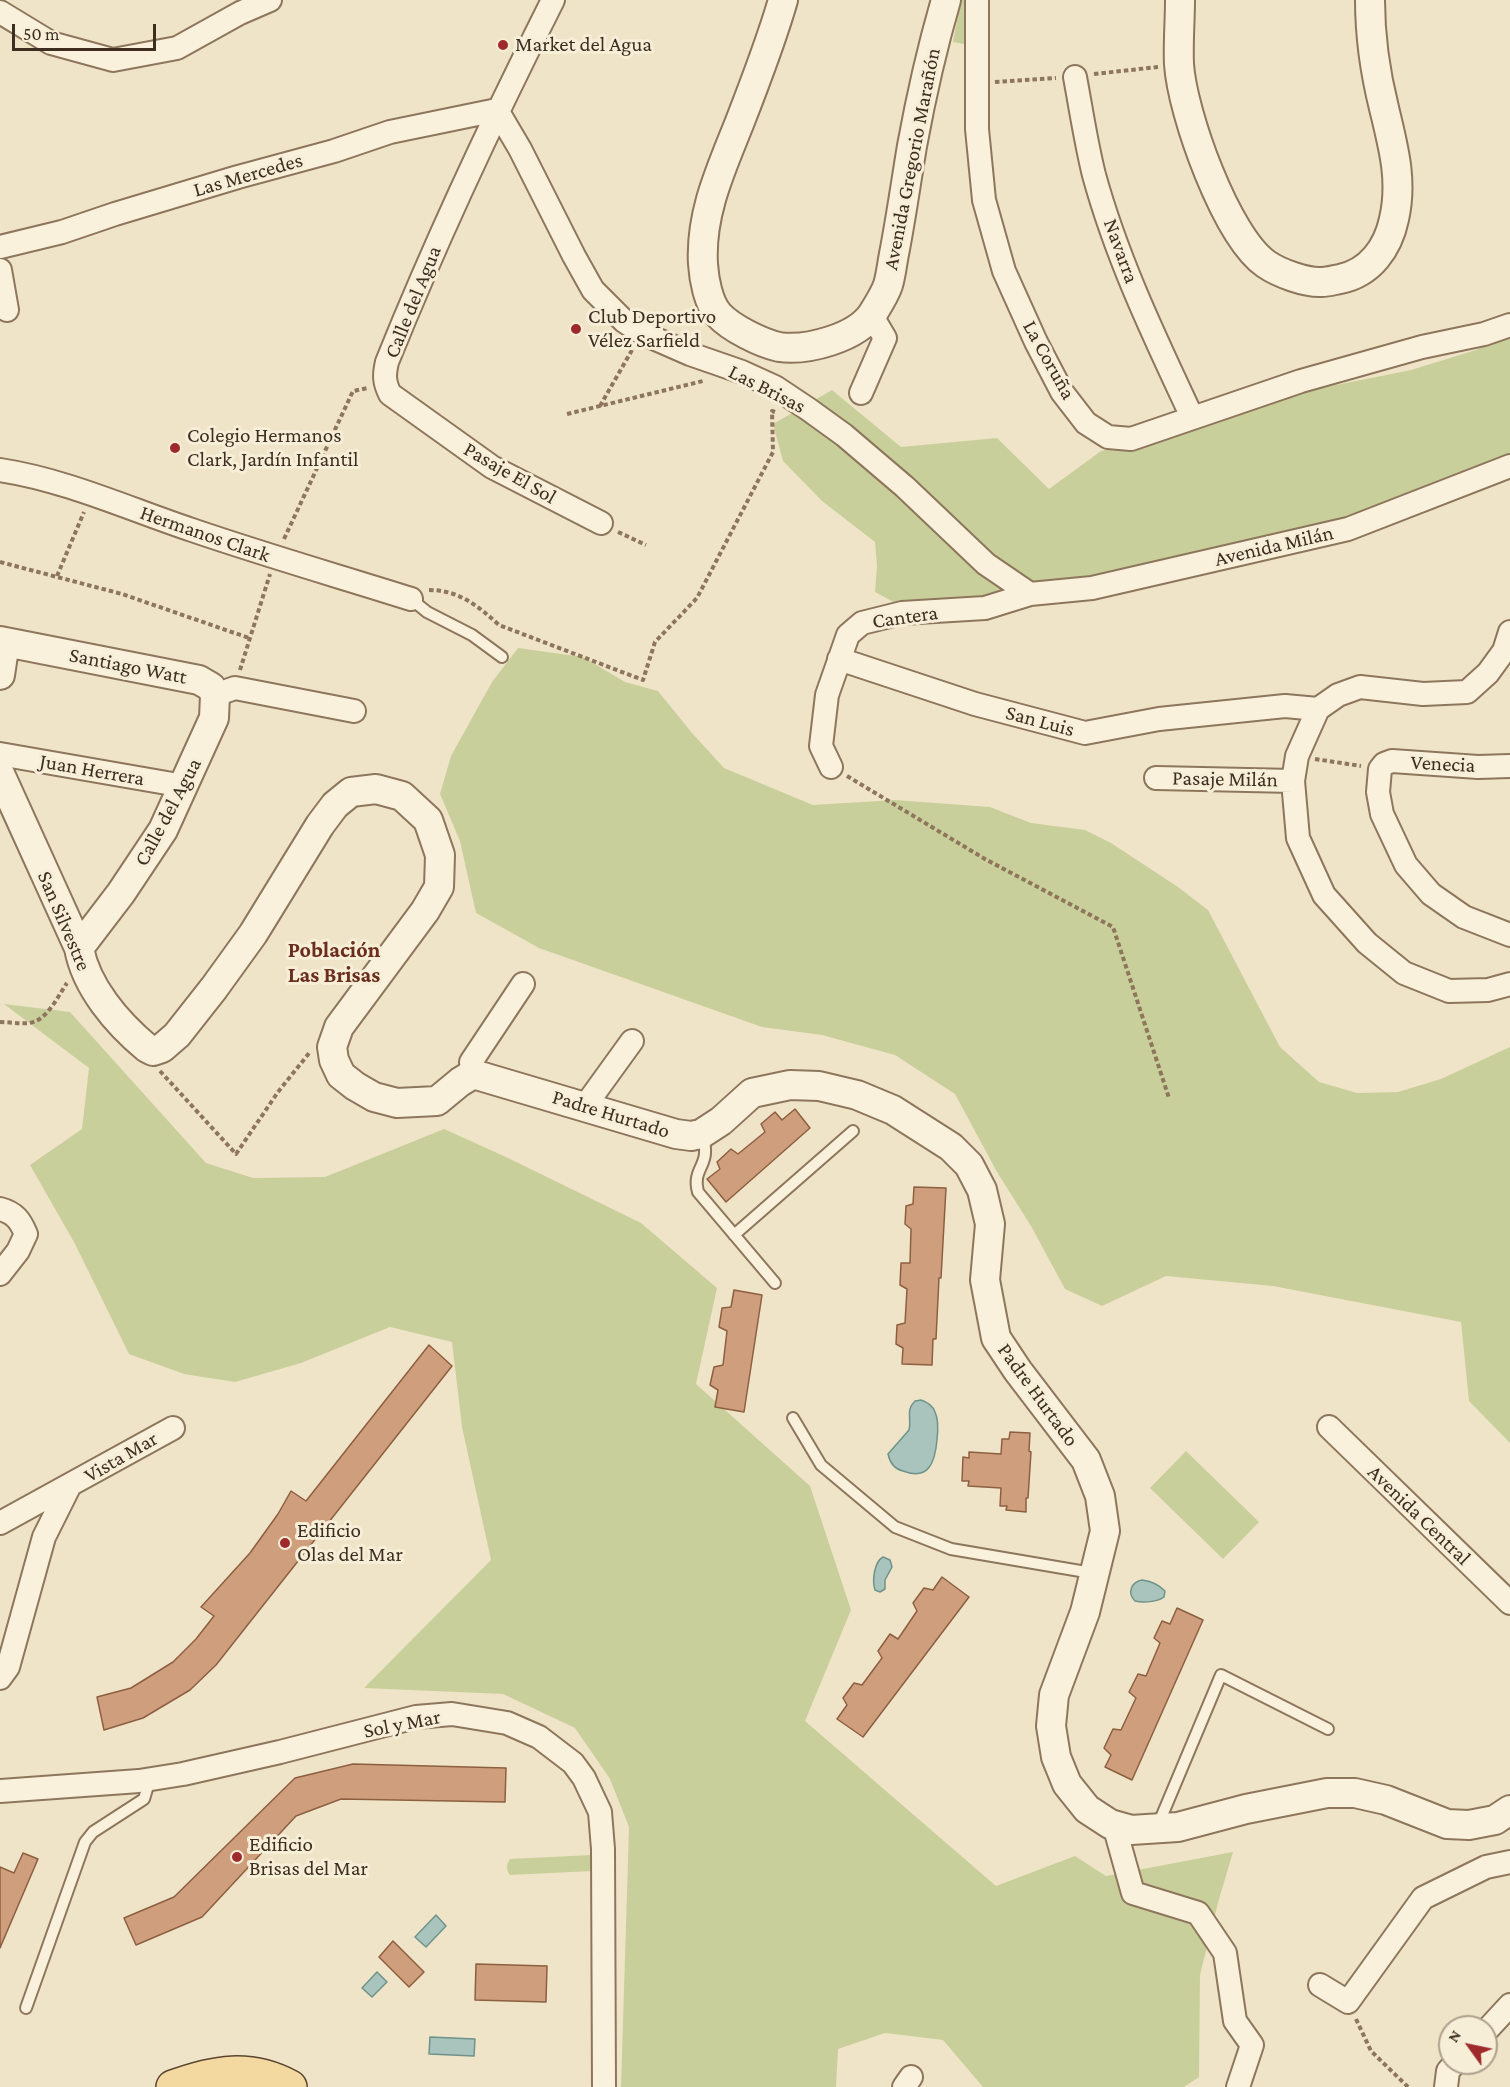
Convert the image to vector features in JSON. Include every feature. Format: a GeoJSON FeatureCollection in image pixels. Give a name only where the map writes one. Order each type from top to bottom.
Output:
{"type":"FeatureCollection","features":[{"type":"Feature","properties":{"kind":"main road"},"geometry":{"type":"LineString","coordinates":[[173,2087],[200,2078],[237,2072],[259,2074],[290,2087]]}},
{"type":"Feature","properties":{"kind":"street"},"geometry":{"type":"LineString","coordinates":[[0,12],[51,43],[113,60],[177,48],[240,13],[270,0]]}},
{"type":"Feature","properties":{"kind":"street","name":"Calle del Agua"},"geometry":{"type":"LineString","coordinates":[[385,385],[384,375],[387,362],[422,277],[497,110],[553,0]]}},
{"type":"Feature","properties":{"kind":"street","name":"Avenida Gregorio Marañón"},"geometry":{"type":"LineString","coordinates":[[783,0],[760,71],[711,196],[704,225],[703,265],[709,298],[718,314],[741,332],[778,346],[816,345],[848,335],[872,316],[888,286],[932,45],[946,0]]}},
{"type":"Feature","properties":{"kind":"street","name":"La Coruña"},"geometry":{"type":"LineString","coordinates":[[977,0],[976,129],[984,200],[1004,271],[1035,342],[1062,392],[1086,423],[1108,437],[1131,439],[1301,381],[1422,347],[1484,334],[1510,325]]}},
{"type":"Feature","properties":{"kind":"street"},"geometry":{"type":"LineString","coordinates":[[1180,0],[1179,64],[1184,90],[1197,140],[1211,178],[1229,216],[1247,246],[1266,264],[1291,277],[1321,283],[1346,278],[1369,266],[1383,250],[1394,223],[1398,201],[1399,176],[1376,70],[1371,36],[1370,0]]}},
{"type":"Feature","properties":{"kind":"street","name":"Navarra"},"geometry":{"type":"LineString","coordinates":[[1075,77],[1094,174],[1119,250],[1146,318],[1191,417]]}},
{"type":"Feature","properties":{"kind":"street","name":"Las Mercedes"},"geometry":{"type":"LineString","coordinates":[[0,247],[62,232],[237,177],[334,151],[390,132],[497,110]]}},
{"type":"Feature","properties":{"kind":"street","name":"Las Brisas"},"geometry":{"type":"LineString","coordinates":[[497,110],[520,149],[593,290],[624,321],[642,333],[690,354],[742,372],[775,387],[844,435],[905,487],[986,564],[1030,594]]}},
{"type":"Feature","properties":{"kind":"street"},"geometry":{"type":"LineString","coordinates":[[0,270],[8,310]]}},
{"type":"Feature","properties":{"kind":"street"},"geometry":{"type":"LineString","coordinates":[[861,393],[885,338],[872,316]]}},
{"type":"Feature","properties":{"kind":"street","name":"Pasaje El Sol"},"geometry":{"type":"LineString","coordinates":[[385,385],[390,394],[492,467],[601,523]]}},
{"type":"Feature","properties":{"kind":"street","name":"Avenida Milán"},"geometry":{"type":"LineString","coordinates":[[1030,594],[1092,588],[1348,529],[1510,466]]}},
{"type":"Feature","properties":{"kind":"street","name":"Hermanos Clark"},"geometry":{"type":"LineString","coordinates":[[0,470],[53,482],[275,558],[411,599]]}},
{"type":"Feature","properties":{"kind":"street","name":"Cantera"},"geometry":{"type":"LineString","coordinates":[[831,766],[822,746],[827,696],[848,635],[862,623],[902,613],[985,608],[1030,594]]}},
{"type":"Feature","properties":{"kind":"street"},"geometry":{"type":"LineString","coordinates":[[1510,632],[1504,651],[1488,673],[1467,692],[1422,694],[1360,687],[1338,695],[1318,709],[1297,756],[1293,781],[1298,838],[1324,895],[1367,943],[1404,973],[1449,991],[1488,990],[1510,984]]}},
{"type":"Feature","properties":{"kind":"street"},"geometry":{"type":"LineString","coordinates":[[0,675],[3,641]]}},
{"type":"Feature","properties":{"kind":"street","name":"Santiago Watt"},"geometry":{"type":"LineString","coordinates":[[3,641],[199,680],[225,692],[354,711]]}},
{"type":"Feature","properties":{"kind":"street","name":"San Luis"},"geometry":{"type":"LineString","coordinates":[[839,659],[975,704],[1085,733],[1159,719],[1285,706],[1318,709]]}},
{"type":"Feature","properties":{"kind":"street","name":"Calle del Agua"},"geometry":{"type":"LineString","coordinates":[[80,956],[163,830],[225,692]]}},
{"type":"Feature","properties":{"kind":"street","name":"Juan Herrera"},"geometry":{"type":"LineString","coordinates":[[0,754],[184,786]]}},
{"type":"Feature","properties":{"kind":"street","name":"Venecia"},"geometry":{"type":"LineString","coordinates":[[1380,769],[1384,764],[1392,761],[1478,767],[1510,766]]}},
{"type":"Feature","properties":{"kind":"street"},"geometry":{"type":"LineString","coordinates":[[1380,769],[1378,792],[1382,814],[1406,865],[1431,894],[1464,917],[1510,935]]}},
{"type":"Feature","properties":{"kind":"street","name":"San Silvestre"},"geometry":{"type":"LineString","coordinates":[[0,774],[80,956],[87,977],[117,1019],[135,1038],[153,1051]]}},
{"type":"Feature","properties":{"kind":"street","name":"Pasaje Milán"},"geometry":{"type":"LineString","coordinates":[[1156,778],[1293,781]]}},
{"type":"Feature","properties":{"kind":"street"},"geometry":{"type":"LineString","coordinates":[[153,1051],[162,1048],[177,1035],[214,988],[253,934],[320,825],[335,805],[351,792],[376,789],[402,796],[428,820],[440,855],[439,887],[425,911],[339,1027],[332,1047],[334,1060],[341,1075],[374,1097],[397,1103],[436,1101],[473,1074],[471,1062],[523,984]]}},
{"type":"Feature","properties":{"kind":"street"},"geometry":{"type":"LineString","coordinates":[[585,1106],[632,1041]]}},
{"type":"Feature","properties":{"kind":"street","name":"Padre Hurtado"},"geometry":{"type":"LineString","coordinates":[[473,1074],[676,1134],[691,1136],[701,1134],[721,1121],[753,1093],[790,1085],[819,1086],[857,1095],[893,1110],[951,1147],[969,1165],[982,1190],[990,1224],[985,1280],[996,1338],[1018,1371],[1086,1460],[1100,1496],[1105,1531],[1085,1612],[1054,1695],[1052,1725],[1056,1757],[1067,1784],[1088,1809],[1114,1825],[1131,1830],[1178,1827],[1246,1809],[1327,1793],[1355,1793],[1386,1800],[1447,1824],[1469,1825],[1495,1820],[1510,1810]]}},
{"type":"Feature","properties":{"kind":"street"},"geometry":{"type":"LineString","coordinates":[[0,1209],[11,1212],[21,1221],[26,1234],[18,1251],[0,1274]]}},
{"type":"Feature","properties":{"kind":"street","name":"Avenida Central"},"geometry":{"type":"LineString","coordinates":[[1329,1427],[1510,1603]]}},
{"type":"Feature","properties":{"kind":"street","name":"Vista Mar"},"geometry":{"type":"LineString","coordinates":[[0,1523],[69,1487],[172,1428]]}},
{"type":"Feature","properties":{"kind":"street","name":"Vista Mar"},"geometry":{"type":"LineString","coordinates":[[0,1678],[8,1667],[44,1537],[69,1487]]}},
{"type":"Feature","properties":{"kind":"street"},"geometry":{"type":"LineString","coordinates":[[20,1512],[44,1537]]}},
{"type":"Feature","properties":{"kind":"street","name":"Sol y Mar"},"geometry":{"type":"LineString","coordinates":[[0,1791],[150,1779],[183,1774],[416,1717],[452,1714],[507,1723],[539,1737],[573,1763],[584,1778],[600,1812],[603,1849],[604,2087]]}},
{"type":"Feature","properties":{"kind":"street"},"geometry":{"type":"LineString","coordinates":[[1114,1825],[1133,1893],[1198,1913],[1226,1953],[1235,2021],[1252,2045],[1238,2087]]}},
{"type":"Feature","properties":{"kind":"street"},"geometry":{"type":"LineString","coordinates":[[1320,1985],[1348,2002],[1423,1898],[1486,1867],[1510,1862]]}},
{"type":"Feature","properties":{"kind":"street"},"geometry":{"type":"LineString","coordinates":[[1498,2018],[1510,2005]]}},
{"type":"Feature","properties":{"kind":"lane"},"geometry":{"type":"LineString","coordinates":[[411,599],[428,612],[472,635],[502,657]]}},
{"type":"Feature","properties":{"kind":"lane"},"geometry":{"type":"LineString","coordinates":[[734,1235],[853,1131]]}},
{"type":"Feature","properties":{"kind":"lane"},"geometry":{"type":"LineString","coordinates":[[701,1134],[706,1147],[706,1158],[695,1182],[698,1192],[775,1283]]}},
{"type":"Feature","properties":{"kind":"lane"},"geometry":{"type":"LineString","coordinates":[[793,1418],[821,1465],[896,1527],[951,1549],[1096,1573]]}},
{"type":"Feature","properties":{"kind":"lane"},"geometry":{"type":"LineString","coordinates":[[1157,1828],[1221,1675],[1328,1729]]}},
{"type":"Feature","properties":{"kind":"lane"},"geometry":{"type":"LineString","coordinates":[[26,2008],[85,1842],[93,1832],[144,1799],[150,1779]]}},
{"type":"Feature","properties":{"kind":"path"},"geometry":{"type":"LineString","coordinates":[[976,83],[1075,77],[1179,64]]}},
{"type":"Feature","properties":{"kind":"path"},"geometry":{"type":"LineString","coordinates":[[600,406],[642,333]]}},
{"type":"Feature","properties":{"kind":"path"},"geometry":{"type":"LineString","coordinates":[[567,414],[742,372]]}},
{"type":"Feature","properties":{"kind":"path","name":"Calle del Agua"},"geometry":{"type":"LineString","coordinates":[[225,692],[249,638],[275,558],[353,391],[385,385]]}},
{"type":"Feature","properties":{"kind":"path"},"geometry":{"type":"LineString","coordinates":[[411,599],[430,590],[450,591],[480,608],[499,625],[643,680],[655,642],[698,598],[773,452]]}},
{"type":"Feature","properties":{"kind":"path"},"geometry":{"type":"LineString","coordinates":[[57,576],[91,495]]}},
{"type":"Feature","properties":{"kind":"path"},"geometry":{"type":"LineString","coordinates":[[601,523],[646,545]]}},
{"type":"Feature","properties":{"kind":"path"},"geometry":{"type":"LineString","coordinates":[[0,561],[122,594],[249,638]]}},
{"type":"Feature","properties":{"kind":"path"},"geometry":{"type":"LineString","coordinates":[[1297,756],[1380,769]]}},
{"type":"Feature","properties":{"kind":"path"},"geometry":{"type":"LineString","coordinates":[[831,766],[985,860],[1113,927],[1169,1098]]}},
{"type":"Feature","properties":{"kind":"path"},"geometry":{"type":"LineString","coordinates":[[0,1022],[30,1023],[44,1016],[80,956]]}},
{"type":"Feature","properties":{"kind":"path"},"geometry":{"type":"LineString","coordinates":[[153,1051],[160,1072],[236,1154],[278,1092],[315,1046],[332,1047]]}},
{"type":"Feature","properties":{"kind":"path"},"geometry":{"type":"LineString","coordinates":[[1348,2002],[1371,2051],[1408,2087]]}},
{"type":"Feature","properties":{"kind":"green space"},"geometry":{"type":"Polygon","coordinates":[[[961,0],[969,0],[969,45],[953,42],[961,0]]]}},
{"type":"Feature","properties":{"kind":"green space"},"geometry":{"type":"Polygon","coordinates":[[[1510,331],[1510,458],[1351,521],[1249,551],[910,611],[875,592],[877,566],[875,542],[822,501],[783,461],[773,424],[832,390],[901,447],[997,438],[1049,489],[1101,451],[1181,432],[1281,396],[1411,370],[1476,350],[1510,331]]]}},
{"type":"Feature","properties":{"kind":"green space"},"geometry":{"type":"Polygon","coordinates":[[[518,648],[583,657],[625,682],[658,691],[724,768],[813,805],[895,800],[990,807],[1031,823],[1085,830],[1111,843],[1178,887],[1208,910],[1280,1047],[1319,1082],[1357,1093],[1398,1092],[1441,1079],[1510,1047],[1510,1443],[1469,1401],[1461,1322],[1273,1286],[1166,1276],[1102,1306],[1065,1289],[955,1094],[895,1055],[822,1035],[762,1027],[539,948],[476,913],[460,841],[440,794],[451,756],[492,682],[518,648]]]}},
{"type":"Feature","properties":{"kind":"green space"},"geometry":{"type":"Polygon","coordinates":[[[4,1004],[70,1012],[206,1163],[253,1178],[325,1177],[444,1129],[641,1223],[717,1288],[696,1384],[810,1486],[851,1610],[805,1721],[996,1886],[1075,1856],[1106,1876],[1233,1852],[1200,1975],[1199,2077],[1184,2087],[983,2087],[943,2040],[885,2033],[838,2049],[836,2087],[621,2087],[629,1827],[610,1779],[575,1728],[503,1694],[364,1688],[491,1560],[462,1427],[452,1342],[390,1327],[301,1363],[235,1382],[184,1374],[129,1354],[75,1244],[30,1165],[82,1129],[89,1068],[4,1004]]]}},
{"type":"Feature","properties":{"kind":"green space"},"geometry":{"type":"Polygon","coordinates":[[[1186,1451],[1259,1522],[1223,1559],[1150,1488],[1186,1451]]]}},
{"type":"Feature","properties":{"kind":"green space"},"geometry":{"type":"Polygon","coordinates":[[[591,1855],[594,1857],[592,1871],[510,1875],[507,1869],[510,1859],[591,1855]]]}},
{"type":"Feature","properties":{"kind":"water"},"geometry":{"type":"Polygon","coordinates":[[[921,1400],[931,1406],[936,1415],[938,1429],[936,1448],[929,1468],[919,1473],[912,1473],[895,1467],[888,1454],[909,1430],[910,1408],[915,1401],[921,1400]]]}},
{"type":"Feature","properties":{"kind":"water"},"geometry":{"type":"Polygon","coordinates":[[[883,1557],[890,1560],[892,1567],[885,1580],[885,1589],[880,1592],[875,1590],[874,1577],[876,1567],[883,1557]]]}},
{"type":"Feature","properties":{"kind":"water"},"geometry":{"type":"Polygon","coordinates":[[[1142,1580],[1160,1587],[1165,1591],[1164,1597],[1150,1602],[1135,1601],[1131,1595],[1131,1588],[1142,1580]]]}},
{"type":"Feature","properties":{"kind":"water"},"geometry":{"type":"Polygon","coordinates":[[[436,1915],[446,1926],[426,1947],[415,1937],[436,1915]]]}},
{"type":"Feature","properties":{"kind":"water"},"geometry":{"type":"Polygon","coordinates":[[[377,1972],[387,1982],[372,1997],[362,1988],[377,1972]]]}},
{"type":"Feature","properties":{"kind":"water"},"geometry":{"type":"Polygon","coordinates":[[[430,2037],[475,2039],[474,2056],[429,2054],[430,2037]]]}},
{"type":"Feature","properties":{"kind":"building"},"geometry":{"type":"Polygon","coordinates":[[[795,1109],[810,1128],[726,1202],[707,1179],[720,1169],[717,1162],[731,1149],[738,1154],[765,1132],[761,1124],[775,1112],[782,1120],[795,1109]]]}},
{"type":"Feature","properties":{"kind":"building"},"geometry":{"type":"Polygon","coordinates":[[[914,1187],[946,1188],[941,1278],[939,1278],[936,1339],[933,1339],[932,1365],[902,1364],[903,1348],[896,1344],[897,1325],[905,1323],[907,1289],[900,1285],[901,1263],[910,1263],[911,1229],[905,1224],[906,1206],[913,1204],[914,1187]]]}},
{"type":"Feature","properties":{"kind":"building"},"geometry":{"type":"Polygon","coordinates":[[[734,1290],[762,1295],[744,1412],[715,1407],[718,1390],[710,1385],[714,1367],[723,1365],[727,1331],[719,1327],[722,1308],[731,1307],[734,1290]]]}},
{"type":"Feature","properties":{"kind":"building","name":"Edificio Olas del Mar"},"geometry":{"type":"Polygon","coordinates":[[[429,1345],[452,1366],[216,1665],[190,1690],[143,1718],[104,1730],[97,1697],[131,1688],[173,1662],[196,1639],[214,1616],[201,1607],[250,1553],[278,1514],[291,1491],[306,1501],[429,1345]]]}},
{"type":"Feature","properties":{"kind":"building"},"geometry":{"type":"Polygon","coordinates":[[[1010,1432],[1030,1433],[1029,1451],[1031,1452],[1026,1512],[1006,1510],[1007,1506],[1000,1506],[1001,1488],[968,1486],[969,1481],[962,1481],[963,1457],[969,1458],[969,1452],[1001,1454],[1002,1439],[1009,1439],[1010,1432]]]}},
{"type":"Feature","properties":{"kind":"building"},"geometry":{"type":"Polygon","coordinates":[[[942,1577],[969,1597],[863,1737],[837,1719],[847,1705],[843,1698],[854,1683],[862,1685],[882,1658],[878,1651],[890,1634],[898,1639],[917,1611],[913,1603],[924,1588],[933,1590],[942,1577]]]}},
{"type":"Feature","properties":{"kind":"building"},"geometry":{"type":"Polygon","coordinates":[[[1177,1608],[1203,1620],[1132,1780],[1105,1767],[1111,1755],[1104,1748],[1113,1729],[1121,1730],[1136,1698],[1129,1692],[1138,1674],[1146,1676],[1160,1643],[1154,1638],[1162,1621],[1170,1624],[1177,1608]]]}},
{"type":"Feature","properties":{"kind":"building","name":"Edificio Brisas del Mar"},"geometry":{"type":"Polygon","coordinates":[[[353,1764],[506,1768],[505,1802],[341,1799],[296,1816],[202,1917],[136,1945],[124,1918],[174,1897],[295,1778],[353,1764]]]}},
{"type":"Feature","properties":{"kind":"building"},"geometry":{"type":"Polygon","coordinates":[[[23,1853],[38,1859],[0,1948],[0,1867],[14,1873],[23,1853]]]}},
{"type":"Feature","properties":{"kind":"building"},"geometry":{"type":"Polygon","coordinates":[[[393,1941],[424,1972],[409,1987],[379,1957],[393,1941]]]}},
{"type":"Feature","properties":{"kind":"building"},"geometry":{"type":"Polygon","coordinates":[[[476,1964],[547,1966],[546,2002],[475,2000],[476,1964]]]}},
{"type":"Feature","properties":{"kind":"place","name":"Market del Agua"},"geometry":{"type":"Point","coordinates":[503,45]}},
{"type":"Feature","properties":{"kind":"place","name":"Club Deportivo Vélez Sarfield"},"geometry":{"type":"Point","coordinates":[576,329]}},
{"type":"Feature","properties":{"kind":"place","name":"Colegio Hermanos Clark, Jardín Infantil"},"geometry":{"type":"Point","coordinates":[175,448]}},
{"type":"Feature","properties":{"kind":"place","name":"Edificio Olas del Mar"},"geometry":{"type":"Point","coordinates":[285,1543]}},
{"type":"Feature","properties":{"kind":"place","name":"Edificio Brisas del Mar"},"geometry":{"type":"Point","coordinates":[237,1857]}},
{"type":"Feature","properties":{"kind":"district","name":"Población Las Brisas"},"geometry":{"type":"Point","coordinates":[334,962]}}]}
